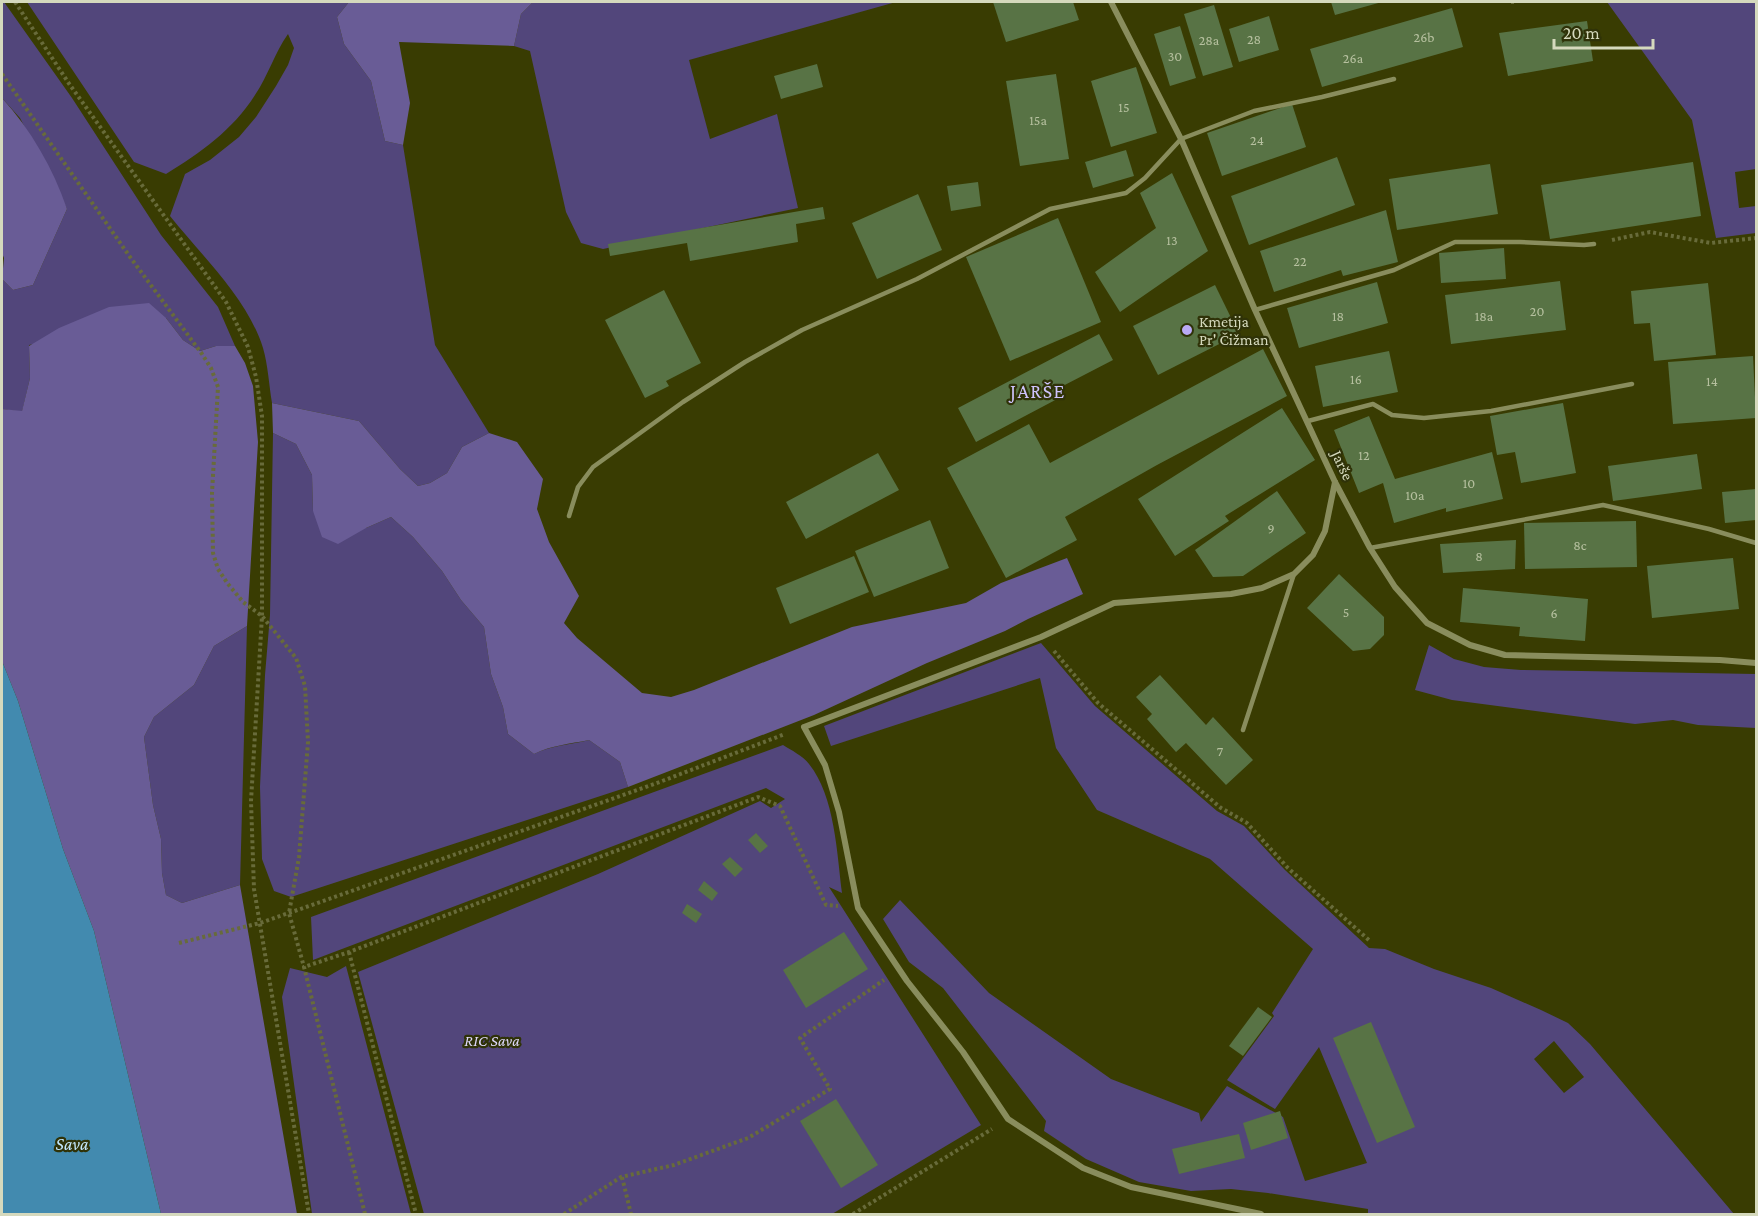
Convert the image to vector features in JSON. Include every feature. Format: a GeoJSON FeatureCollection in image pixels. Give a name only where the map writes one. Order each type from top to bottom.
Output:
{"type":"FeatureCollection","features":[{"type":"Feature","properties":{"kind":"street","name":"Jarše"},"geometry":{"type":"LineString","coordinates":[[1112,2],[1181,139],[1255,310],[1335,482],[1370,548],[1395,587],[1427,623],[1470,645],[1505,655],[1720,660],[1756,663]]}},
{"type":"Feature","properties":{"kind":"street"},"geometry":{"type":"LineString","coordinates":[[1261,1215],[1131,1187],[1083,1168],[1008,1119],[963,1052],[899,969],[858,908],[837,802],[825,765],[804,727],[1041,637],[1114,603],[1231,594],[1262,588],[1294,574],[1313,555],[1325,531],[1335,482]]}},
{"type":"Feature","properties":{"kind":"lane"},"geometry":{"type":"LineString","coordinates":[[569,516],[579,487],[593,467],[683,402],[745,362],[802,330],[917,279],[1050,209],[1126,193],[1145,178],[1181,139],[1254,111],[1394,79]]}},
{"type":"Feature","properties":{"kind":"lane"},"geometry":{"type":"LineString","coordinates":[[1255,310],[1394,270],[1455,242],[1594,244]]}},
{"type":"Feature","properties":{"kind":"lane"},"geometry":{"type":"LineString","coordinates":[[1308,421],[1373,404],[1392,415],[1424,418],[1491,411],[1632,384]]}},
{"type":"Feature","properties":{"kind":"lane"},"geometry":{"type":"LineString","coordinates":[[1370,548],[1604,505],[1709,529],[1756,543]]}},
{"type":"Feature","properties":{"kind":"lane"},"geometry":{"type":"LineString","coordinates":[[1243,730],[1294,574]]}},
{"type":"Feature","properties":{"kind":"path"},"geometry":{"type":"LineString","coordinates":[[15,2],[70,85],[226,302],[248,347],[256,376],[262,416],[262,616],[251,801],[254,889],[309,1215]]}},
{"type":"Feature","properties":{"kind":"path"},"geometry":{"type":"LineString","coordinates":[[2,74],[211,368],[218,387],[212,494],[213,553],[218,569],[228,584],[243,602],[262,616],[296,658],[305,686],[308,742],[299,857],[289,913],[365,1215]]}},
{"type":"Feature","properties":{"kind":"path"},"geometry":{"type":"LineString","coordinates":[[1594,244],[1650,232],[1711,243],[1756,238]]}},
{"type":"Feature","properties":{"kind":"path"},"geometry":{"type":"LineString","coordinates":[[1041,637],[1098,703],[1221,808],[1247,823],[1288,868],[1371,942]]}},
{"type":"Feature","properties":{"kind":"path"},"geometry":{"type":"LineString","coordinates":[[179,943],[260,923],[289,913],[657,783],[804,727]]}},
{"type":"Feature","properties":{"kind":"path"},"geometry":{"type":"LineString","coordinates":[[304,967],[758,797],[780,806],[826,904],[858,908]]}},
{"type":"Feature","properties":{"kind":"path"},"geometry":{"type":"LineString","coordinates":[[349,952],[416,1215]]}},
{"type":"Feature","properties":{"kind":"path"},"geometry":{"type":"LineString","coordinates":[[564,1215],[621,1177],[674,1165],[748,1138],[830,1089],[800,1038],[899,969]]}},
{"type":"Feature","properties":{"kind":"path"},"geometry":{"type":"LineString","coordinates":[[853,1215],[1008,1119]]}},
{"type":"Feature","properties":{"kind":"path"},"geometry":{"type":"LineString","coordinates":[[621,1177],[631,1215]]}},
{"type":"Feature","properties":{"kind":"green space"},"geometry":{"type":"Polygon","coordinates":[[[2,2],[72,98],[161,235],[218,307],[235,346],[216,346],[200,351],[183,340],[166,318],[29,345],[30,378],[22,412],[2,409],[2,279],[13,290],[33,285],[67,209],[20,118],[2,98],[2,2]]]}},
{"type":"Feature","properties":{"kind":"green space"},"geometry":{"type":"Polygon","coordinates":[[[27,2],[349,2],[337,17],[344,44],[371,81],[385,141],[403,145],[435,345],[489,433],[462,447],[447,473],[430,483],[418,486],[400,469],[359,421],[272,403],[263,348],[256,330],[235,295],[170,216],[185,174],[210,160],[239,137],[256,117],[288,65],[294,48],[288,34],[260,88],[237,119],[203,149],[166,174],[134,162],[27,2]]]}},
{"type":"Feature","properties":{"kind":"green space"},"geometry":{"type":"Polygon","coordinates":[[[533,2],[896,2],[689,60],[710,139],[777,114],[798,208],[603,249],[581,243],[566,212],[530,51],[514,46],[521,14],[533,2]]]}},
{"type":"Feature","properties":{"kind":"green space"},"geometry":{"type":"Polygon","coordinates":[[[1607,2],[1756,2],[1756,169],[1735,172],[1739,208],[1756,206],[1756,233],[1716,238],[1692,120],[1607,2]]]}},
{"type":"Feature","properties":{"kind":"green space"},"geometry":{"type":"Polygon","coordinates":[[[273,433],[296,444],[312,475],[313,511],[366,528],[391,517],[413,537],[442,571],[461,600],[484,627],[491,674],[503,707],[508,734],[534,754],[554,747],[589,740],[620,762],[628,787],[291,897],[274,891],[262,859],[260,787],[270,615],[273,433]]]}},
{"type":"Feature","properties":{"kind":"green space"},"geometry":{"type":"Polygon","coordinates":[[[247,626],[240,885],[182,903],[166,895],[162,873],[161,839],[153,805],[144,737],[154,717],[194,685],[214,646],[247,626]]]}},
{"type":"Feature","properties":{"kind":"green space"},"geometry":{"type":"Polygon","coordinates":[[[1041,643],[1095,706],[1217,811],[1244,826],[1285,870],[1369,948],[1385,949],[1434,969],[1491,988],[1568,1023],[1590,1044],[1734,1214],[1368,1214],[1368,1209],[1268,1193],[1231,1189],[1191,1191],[1139,1182],[1086,1159],[1044,1131],[1046,1121],[943,988],[909,962],[883,919],[900,900],[989,993],[1111,1079],[1199,1113],[1201,1122],[1227,1086],[1283,1117],[1305,1181],[1367,1163],[1319,1047],[1275,1109],[1227,1080],[1274,1016],[1272,1013],[1313,949],[1210,859],[1097,810],[1056,748],[1040,678],[831,746],[824,726],[1041,643]],[[1554,1041],[1534,1059],[1564,1093],[1584,1077],[1554,1041]]]}},
{"type":"Feature","properties":{"kind":"green space"},"geometry":{"type":"Polygon","coordinates":[[[1429,645],[1454,659],[1484,667],[1521,670],[1756,674],[1756,728],[1698,725],[1673,720],[1635,724],[1452,700],[1415,690],[1429,645]]]}},
{"type":"Feature","properties":{"kind":"green space","name":"RIC Sava"},"geometry":{"type":"Polygon","coordinates":[[[783,745],[806,761],[818,777],[830,809],[842,893],[829,887],[981,1125],[832,1214],[424,1214],[358,972],[598,874],[760,801],[771,808],[785,799],[766,788],[313,960],[311,917],[783,745]]]}},
{"type":"Feature","properties":{"kind":"green space"},"geometry":{"type":"Polygon","coordinates":[[[346,966],[411,1214],[312,1214],[282,997],[290,968],[327,977],[346,966]]]}},
{"type":"Feature","properties":{"kind":"shaded area"},"geometry":{"type":"Polygon","coordinates":[[[349,2],[533,2],[521,14],[514,46],[399,42],[410,103],[403,145],[385,141],[371,81],[344,44],[337,17],[349,2]]]}},
{"type":"Feature","properties":{"kind":"shaded area"},"geometry":{"type":"Polygon","coordinates":[[[2,98],[40,150],[67,209],[33,285],[13,290],[2,279],[4,258],[2,253],[2,98]]]}},
{"type":"Feature","properties":{"kind":"shaded area"},"geometry":{"type":"Polygon","coordinates":[[[149,303],[166,318],[183,340],[200,351],[216,346],[235,346],[245,363],[253,386],[258,442],[247,626],[214,646],[194,685],[154,717],[144,737],[153,805],[161,839],[162,873],[166,895],[182,903],[240,885],[297,1214],[161,1214],[94,931],[63,849],[18,701],[2,661],[2,409],[22,411],[30,378],[29,346],[59,328],[109,307],[149,303]]]}},
{"type":"Feature","properties":{"kind":"shaded area"},"geometry":{"type":"Polygon","coordinates":[[[272,403],[359,421],[400,469],[418,486],[430,483],[447,473],[462,447],[489,433],[517,442],[543,479],[537,509],[549,542],[579,596],[564,623],[577,638],[642,693],[671,697],[694,690],[852,627],[966,603],[1001,583],[1067,558],[1083,594],[814,715],[628,787],[620,762],[589,740],[554,747],[534,754],[508,734],[503,707],[491,674],[484,627],[461,600],[442,571],[413,537],[391,517],[338,544],[322,537],[313,511],[312,475],[296,444],[273,433],[272,403]]]}},
{"type":"Feature","properties":{"kind":"water","name":"Sava"},"geometry":{"type":"Polygon","coordinates":[[[2,661],[18,701],[63,849],[94,931],[161,1214],[2,1214],[2,661]]]}},
{"type":"Feature","properties":{"kind":"building"},"geometry":{"type":"Polygon","coordinates":[[[993,2],[1073,2],[1079,20],[1006,42],[993,2]]]}},
{"type":"Feature","properties":{"kind":"building"},"geometry":{"type":"Polygon","coordinates":[[[1331,2],[1382,2],[1335,15],[1331,2]]]}},
{"type":"Feature","properties":{"kind":"building"},"geometry":{"type":"Polygon","coordinates":[[[1214,5],[1233,67],[1203,76],[1184,14],[1214,5]]]}},
{"type":"Feature","properties":{"kind":"building"},"geometry":{"type":"Polygon","coordinates":[[[1452,8],[1463,47],[1322,87],[1310,49],[1452,8]]]}},
{"type":"Feature","properties":{"kind":"building"},"geometry":{"type":"Polygon","coordinates":[[[1269,16],[1279,50],[1239,62],[1229,29],[1269,16]]]}},
{"type":"Feature","properties":{"kind":"building"},"geometry":{"type":"Polygon","coordinates":[[[1587,21],[1593,61],[1508,76],[1499,33],[1587,21]]]}},
{"type":"Feature","properties":{"kind":"building"},"geometry":{"type":"Polygon","coordinates":[[[1180,26],[1196,78],[1170,86],[1154,34],[1180,26]]]}},
{"type":"Feature","properties":{"kind":"building"},"geometry":{"type":"Polygon","coordinates":[[[817,64],[823,87],[781,99],[774,76],[817,64]]]}},
{"type":"Feature","properties":{"kind":"building"},"geometry":{"type":"Polygon","coordinates":[[[1136,67],[1157,133],[1111,147],[1091,81],[1136,67]]]}},
{"type":"Feature","properties":{"kind":"building"},"geometry":{"type":"Polygon","coordinates":[[[1056,74],[1069,159],[1020,166],[1006,81],[1056,74]]]}},
{"type":"Feature","properties":{"kind":"building"},"geometry":{"type":"Polygon","coordinates":[[[1292,104],[1306,147],[1222,176],[1207,133],[1292,104]]]}},
{"type":"Feature","properties":{"kind":"building"},"geometry":{"type":"Polygon","coordinates":[[[1126,150],[1134,176],[1093,188],[1085,162],[1126,150]]]}},
{"type":"Feature","properties":{"kind":"building"},"geometry":{"type":"Polygon","coordinates":[[[1337,157],[1355,205],[1249,245],[1231,196],[1337,157]]]}},
{"type":"Feature","properties":{"kind":"building"},"geometry":{"type":"Polygon","coordinates":[[[1693,162],[1701,216],[1550,239],[1541,185],[1693,162]]]}},
{"type":"Feature","properties":{"kind":"building"},"geometry":{"type":"Polygon","coordinates":[[[1490,164],[1498,214],[1397,230],[1389,179],[1490,164]]]}},
{"type":"Feature","properties":{"kind":"building"},"geometry":{"type":"Polygon","coordinates":[[[1172,173],[1208,251],[1120,312],[1095,272],[1156,228],[1140,193],[1172,173]]]}},
{"type":"Feature","properties":{"kind":"building"},"geometry":{"type":"Polygon","coordinates":[[[978,182],[981,206],[951,211],[947,186],[978,182]]]}},
{"type":"Feature","properties":{"kind":"building"},"geometry":{"type":"Polygon","coordinates":[[[918,194],[942,250],[877,279],[852,223],[918,194]]]}},
{"type":"Feature","properties":{"kind":"building"},"geometry":{"type":"Polygon","coordinates":[[[823,207],[825,219],[796,224],[798,242],[690,261],[687,243],[610,256],[608,244],[823,207]]]}},
{"type":"Feature","properties":{"kind":"building"},"geometry":{"type":"Polygon","coordinates":[[[1386,210],[1398,262],[1343,276],[1341,270],[1274,292],[1260,251],[1386,210]]]}},
{"type":"Feature","properties":{"kind":"building"},"geometry":{"type":"Polygon","coordinates":[[[1058,218],[1101,322],[1010,361],[966,257],[1058,218]]]}},
{"type":"Feature","properties":{"kind":"building"},"geometry":{"type":"Polygon","coordinates":[[[1504,248],[1506,279],[1441,283],[1439,253],[1504,248]]]}},
{"type":"Feature","properties":{"kind":"building"},"geometry":{"type":"Polygon","coordinates":[[[1560,281],[1566,330],[1451,344],[1445,295],[1560,281]]]}},
{"type":"Feature","properties":{"kind":"building"},"geometry":{"type":"Polygon","coordinates":[[[1377,282],[1388,323],[1299,348],[1287,308],[1377,282]]]}},
{"type":"Feature","properties":{"kind":"building"},"geometry":{"type":"Polygon","coordinates":[[[1708,283],[1716,355],[1654,361],[1650,323],[1634,324],[1631,291],[1708,283]]]}},
{"type":"Feature","properties":{"kind":"building"},"geometry":{"type":"Polygon","coordinates":[[[1215,285],[1239,334],[1158,375],[1133,326],[1215,285]]]}},
{"type":"Feature","properties":{"kind":"building"},"geometry":{"type":"Polygon","coordinates":[[[664,290],[701,363],[666,381],[669,386],[645,398],[605,320],[664,290]]]}},
{"type":"Feature","properties":{"kind":"building"},"geometry":{"type":"Polygon","coordinates":[[[1099,334],[1113,360],[1057,389],[1061,397],[976,442],[958,408],[1099,334]]]}},
{"type":"Feature","properties":{"kind":"building"},"geometry":{"type":"Polygon","coordinates":[[[1263,349],[1287,396],[1065,517],[1077,540],[1006,578],[947,468],[1029,424],[1050,463],[1263,349]]]}},
{"type":"Feature","properties":{"kind":"building"},"geometry":{"type":"Polygon","coordinates":[[[1389,351],[1398,392],[1323,407],[1315,366],[1389,351]]]}},
{"type":"Feature","properties":{"kind":"building"},"geometry":{"type":"Polygon","coordinates":[[[1753,356],[1756,418],[1673,424],[1668,362],[1753,356]]]}},
{"type":"Feature","properties":{"kind":"building"},"geometry":{"type":"Polygon","coordinates":[[[1563,403],[1576,473],[1521,483],[1515,452],[1497,455],[1490,416],[1563,403]]]}},
{"type":"Feature","properties":{"kind":"building"},"geometry":{"type":"Polygon","coordinates":[[[1282,408],[1315,460],[1225,516],[1229,521],[1175,556],[1138,499],[1282,408]]]}},
{"type":"Feature","properties":{"kind":"building"},"geometry":{"type":"Polygon","coordinates":[[[1369,416],[1395,479],[1492,452],[1503,499],[1446,512],[1446,508],[1394,523],[1383,483],[1359,493],[1334,430],[1369,416]]]}},
{"type":"Feature","properties":{"kind":"building"},"geometry":{"type":"Polygon","coordinates":[[[878,453],[899,490],[806,539],[786,502],[878,453]]]}},
{"type":"Feature","properties":{"kind":"building"},"geometry":{"type":"Polygon","coordinates":[[[1697,454],[1702,489],[1613,501],[1608,466],[1697,454]]]}},
{"type":"Feature","properties":{"kind":"building"},"geometry":{"type":"Polygon","coordinates":[[[1756,489],[1756,520],[1725,523],[1722,492],[1756,489]]]}},
{"type":"Feature","properties":{"kind":"building"},"geometry":{"type":"Polygon","coordinates":[[[1277,491],[1306,533],[1243,576],[1213,577],[1195,550],[1277,491]]]}},
{"type":"Feature","properties":{"kind":"building"},"geometry":{"type":"Polygon","coordinates":[[[930,520],[949,568],[874,597],[855,551],[930,520]]]}},
{"type":"Feature","properties":{"kind":"building"},"geometry":{"type":"Polygon","coordinates":[[[1636,521],[1637,567],[1525,569],[1524,523],[1636,521]]]}},
{"type":"Feature","properties":{"kind":"building"},"geometry":{"type":"Polygon","coordinates":[[[1516,540],[1515,569],[1443,573],[1440,544],[1516,540]]]}},
{"type":"Feature","properties":{"kind":"building"},"geometry":{"type":"Polygon","coordinates":[[[854,556],[869,592],[790,624],[776,588],[854,556]]]}},
{"type":"Feature","properties":{"kind":"building"},"geometry":{"type":"Polygon","coordinates":[[[1733,558],[1739,609],[1652,618],[1647,566],[1733,558]]]}},
{"type":"Feature","properties":{"kind":"building"},"geometry":{"type":"Polygon","coordinates":[[[1339,574],[1384,617],[1384,635],[1370,649],[1353,651],[1307,608],[1339,574]]]}},
{"type":"Feature","properties":{"kind":"building"},"geometry":{"type":"Polygon","coordinates":[[[1463,588],[1588,599],[1585,641],[1519,636],[1520,627],[1460,622],[1463,588]]]}},
{"type":"Feature","properties":{"kind":"building"},"geometry":{"type":"Polygon","coordinates":[[[1160,675],[1206,725],[1213,717],[1253,760],[1226,785],[1186,743],[1176,752],[1147,719],[1152,714],[1136,697],[1160,675]]]}},
{"type":"Feature","properties":{"kind":"building"},"geometry":{"type":"Polygon","coordinates":[[[756,833],[768,846],[760,853],[748,840],[756,833]]]}},
{"type":"Feature","properties":{"kind":"building"},"geometry":{"type":"Polygon","coordinates":[[[730,857],[743,869],[735,877],[722,864],[730,857]]]}},
{"type":"Feature","properties":{"kind":"building"},"geometry":{"type":"Polygon","coordinates":[[[704,881],[718,893],[712,901],[698,890],[704,881]]]}},
{"type":"Feature","properties":{"kind":"building"},"geometry":{"type":"Polygon","coordinates":[[[687,904],[702,914],[696,923],[682,913],[687,904]]]}},
{"type":"Feature","properties":{"kind":"building"},"geometry":{"type":"Polygon","coordinates":[[[844,932],[868,969],[806,1008],[783,970],[844,932]]]}},
{"type":"Feature","properties":{"kind":"building"},"geometry":{"type":"Polygon","coordinates":[[[1258,1007],[1272,1017],[1243,1056],[1229,1046],[1258,1007]]]}},
{"type":"Feature","properties":{"kind":"building"},"geometry":{"type":"Polygon","coordinates":[[[1371,1022],[1415,1127],[1377,1143],[1333,1038],[1371,1022]]]}},
{"type":"Feature","properties":{"kind":"building"},"geometry":{"type":"Polygon","coordinates":[[[836,1099],[878,1165],[841,1188],[800,1121],[836,1099]]]}},
{"type":"Feature","properties":{"kind":"building"},"geometry":{"type":"Polygon","coordinates":[[[1280,1111],[1288,1138],[1251,1150],[1243,1123],[1280,1111]]]}},
{"type":"Feature","properties":{"kind":"building"},"geometry":{"type":"Polygon","coordinates":[[[1239,1134],[1245,1158],[1179,1174],[1172,1149],[1239,1134]]]}},
{"type":"Feature","properties":{"kind":"place","name":"Kmetija Pr' Čižman"},"geometry":{"type":"Point","coordinates":[1187,330]}},
{"type":"Feature","properties":{"kind":"district","name":"JARŠE"},"geometry":{"type":"Point","coordinates":[1038,391]}}]}
